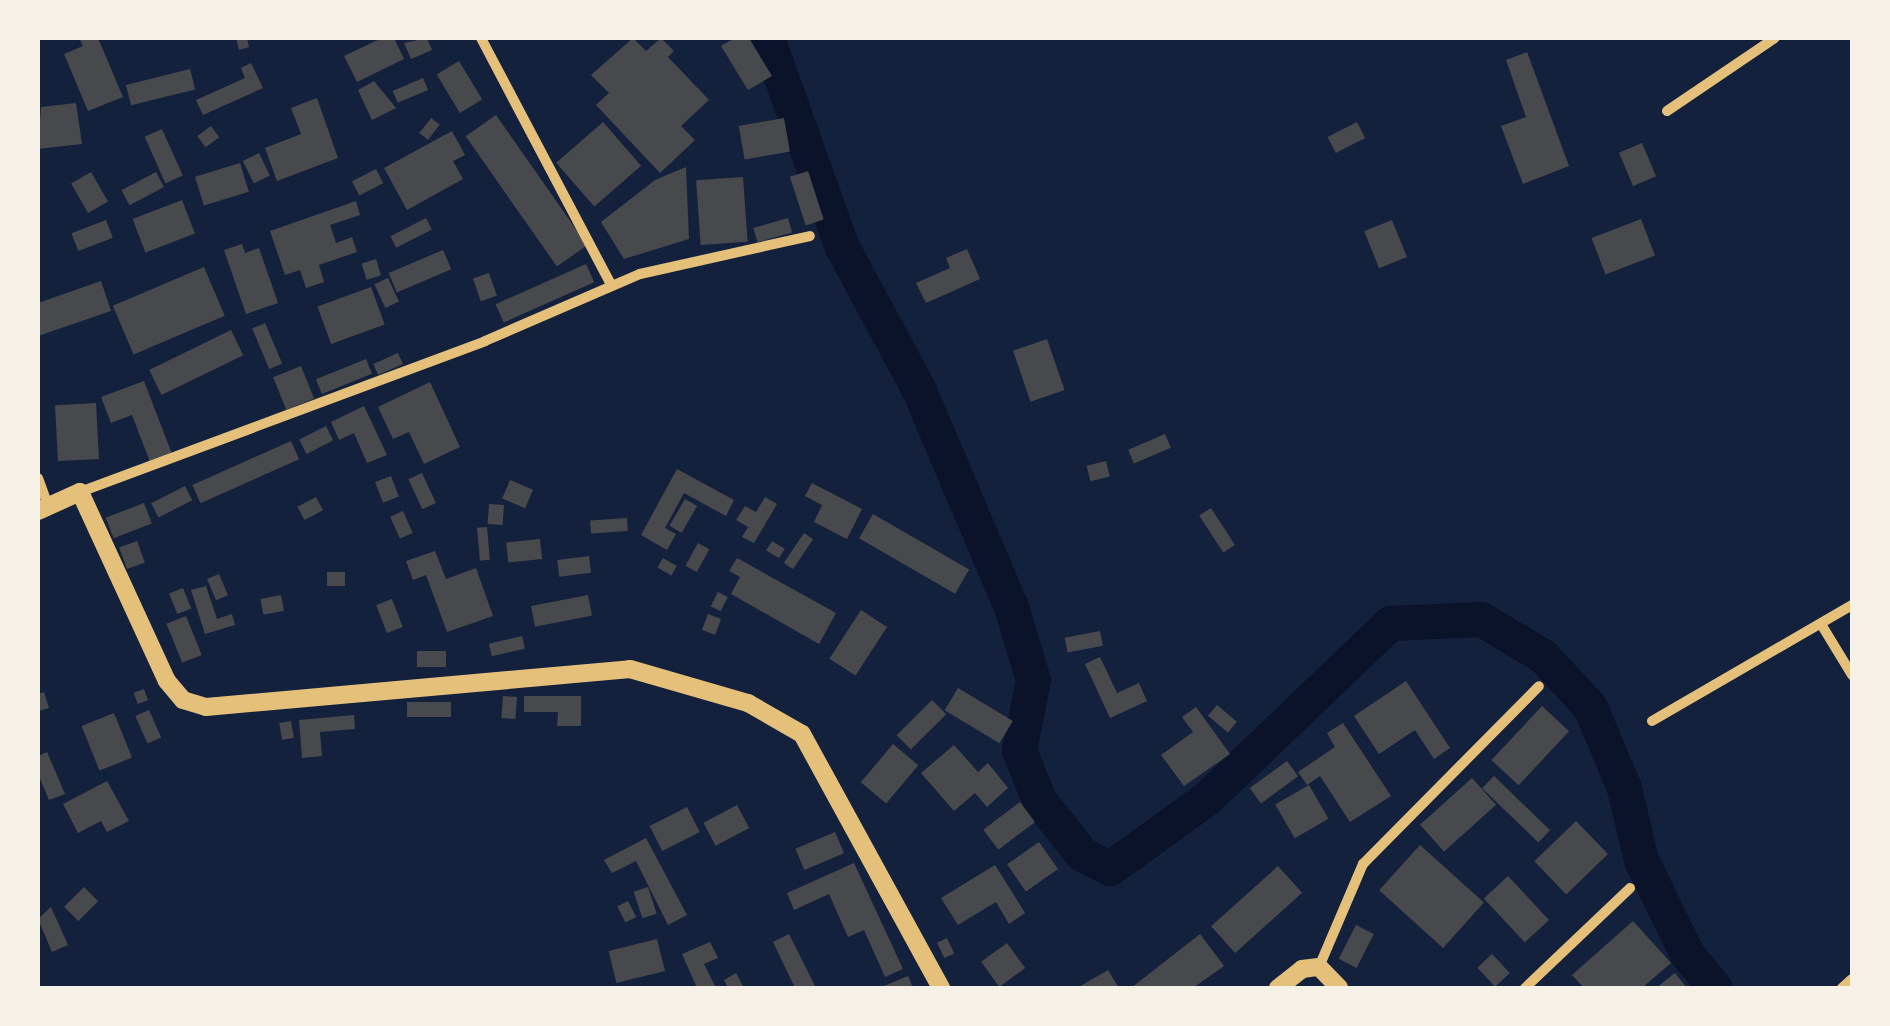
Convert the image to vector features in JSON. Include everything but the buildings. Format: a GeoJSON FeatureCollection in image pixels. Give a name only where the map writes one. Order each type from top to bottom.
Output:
{"type":"FeatureCollection","features":[{"type":"Feature","properties":{"kind":"street"},"geometry":{"type":"LineString","coordinates":[[481,38],[612,286]]}},
{"type":"Feature","properties":{"kind":"street"},"geometry":{"type":"LineString","coordinates":[[1668,111],[1776,38]]}},
{"type":"Feature","properties":{"kind":"street"},"geometry":{"type":"LineString","coordinates":[[38,478],[43,509],[485,341],[612,286],[810,236]]}},
{"type":"Feature","properties":{"kind":"street"},"geometry":{"type":"LineString","coordinates":[[80,492],[167,681],[183,700],[206,706],[630,669],[748,703],[802,734],[942,988]]}},
{"type":"Feature","properties":{"kind":"street"},"geometry":{"type":"LineString","coordinates":[[1652,720],[1852,606]]}},
{"type":"Feature","properties":{"kind":"street"},"geometry":{"type":"LineString","coordinates":[[1821,624],[1852,675]]}},
{"type":"Feature","properties":{"kind":"street"},"geometry":{"type":"LineString","coordinates":[[1319,967],[1363,864],[1539,686]]}},
{"type":"Feature","properties":{"kind":"street"},"geometry":{"type":"LineString","coordinates":[[1525,988],[1630,888]]}},
{"type":"Feature","properties":{"kind":"street"},"geometry":{"type":"LineString","coordinates":[[1278,988],[1302,970],[1319,967]]}},
{"type":"Feature","properties":{"kind":"street"},"geometry":{"type":"LineString","coordinates":[[1319,967],[1339,988]]}},
{"type":"Feature","properties":{"kind":"street"},"geometry":{"type":"LineString","coordinates":[[1842,988],[1852,979]]}},
{"type":"Feature","properties":{"kind":"waterway"},"geometry":{"type":"LineString","coordinates":[[767,38],[842,247],[918,388],[1011,607],[1033,680],[1019,750],[1039,800],[1082,854],[1110,868],[1207,798],[1390,623],[1481,619],[1543,656],[1590,707],[1624,788],[1641,860],[1687,954],[1715,988]]}}]}
